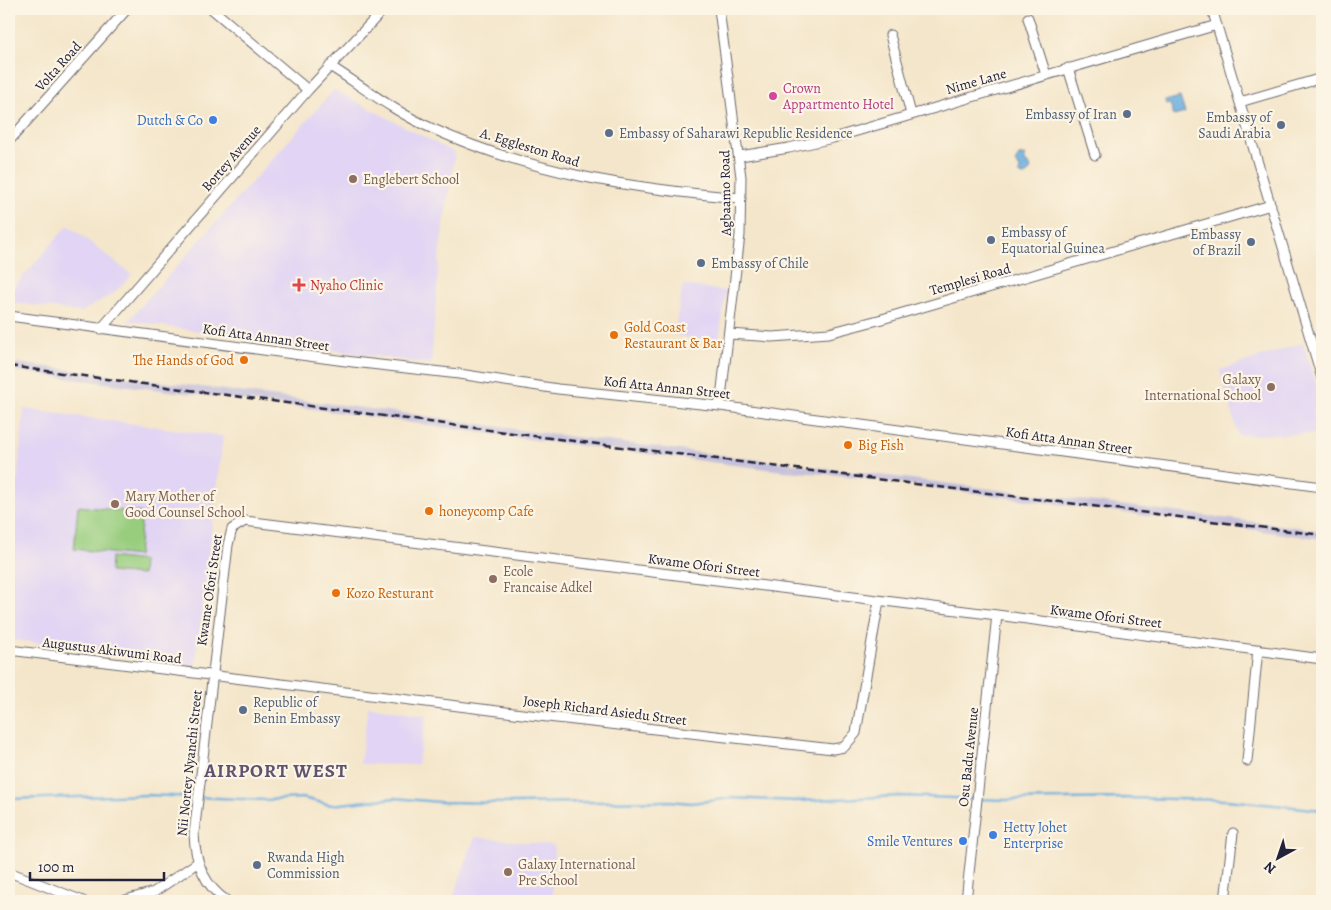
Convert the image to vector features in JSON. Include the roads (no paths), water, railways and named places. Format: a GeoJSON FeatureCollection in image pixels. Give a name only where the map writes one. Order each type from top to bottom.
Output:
{"type":"FeatureCollection","features":[{"type":"Feature","properties":{"kind":"street"},"geometry":{"type":"LineString","coordinates":[[212,9],[308,90]]}},
{"type":"Feature","properties":{"kind":"street","name":"Bortey Avenue"},"geometry":{"type":"LineString","coordinates":[[101,328],[308,90],[384,9]]}},
{"type":"Feature","properties":{"kind":"street","name":"Agbaamo Road"},"geometry":{"type":"LineString","coordinates":[[719,9],[740,156],[740,235],[720,406]]}},
{"type":"Feature","properties":{"kind":"street"},"geometry":{"type":"LineString","coordinates":[[1212,9],[1322,378]]}},
{"type":"Feature","properties":{"kind":"street","name":"Volta Road"},"geometry":{"type":"LineString","coordinates":[[9,140],[124,10]]}},
{"type":"Feature","properties":{"kind":"street"},"geometry":{"type":"LineString","coordinates":[[1028,18],[1046,75]]}},
{"type":"Feature","properties":{"kind":"street","name":"Nime Lane"},"geometry":{"type":"LineString","coordinates":[[740,156],[824,140],[1217,25]]}},
{"type":"Feature","properties":{"kind":"street"},"geometry":{"type":"LineString","coordinates":[[890,36],[911,114]]}},
{"type":"Feature","properties":{"kind":"street","name":"A. Eggleston Road"},"geometry":{"type":"LineString","coordinates":[[330,66],[430,128],[499,154],[553,170],[635,187],[740,198]]}},
{"type":"Feature","properties":{"kind":"street"},"geometry":{"type":"LineString","coordinates":[[1068,68],[1095,155]]}},
{"type":"Feature","properties":{"kind":"street"},"geometry":{"type":"LineString","coordinates":[[1240,102],[1322,78]]}},
{"type":"Feature","properties":{"kind":"street","name":"Templesi Road"},"geometry":{"type":"LineString","coordinates":[[729,334],[772,337],[828,333],[882,319],[1271,205]]}},
{"type":"Feature","properties":{"kind":"street","name":"Kofi Atta Annan Street"},"geometry":{"type":"LineString","coordinates":[[9,316],[353,362],[460,374],[558,389],[720,406],[1322,487]]}},
{"type":"Feature","properties":{"kind":"street","name":"Kwame Ofori Street"},"geometry":{"type":"LineString","coordinates":[[211,677],[230,533],[235,525],[246,521],[997,615],[1322,659]]}},
{"type":"Feature","properties":{"kind":"street","name":"Joseph Richard Asiedu Street"},"geometry":{"type":"LineString","coordinates":[[211,677],[833,749],[844,747],[856,733],[879,600]]}},
{"type":"Feature","properties":{"kind":"street","name":"Osu Badu Avenue"},"geometry":{"type":"LineString","coordinates":[[966,901],[997,615]]}},
{"type":"Feature","properties":{"kind":"street"},"geometry":{"type":"LineString","coordinates":[[1247,761],[1258,649]]}},
{"type":"Feature","properties":{"kind":"street","name":"Augustus Akiwumi Road"},"geometry":{"type":"LineString","coordinates":[[9,650],[211,677]]}},
{"type":"Feature","properties":{"kind":"street","name":"Nii Nortey Nyanchi Street"},"geometry":{"type":"LineString","coordinates":[[211,677],[196,804],[194,842],[197,863],[211,884],[227,901]]}},
{"type":"Feature","properties":{"kind":"street"},"geometry":{"type":"LineString","coordinates":[[1225,901],[1233,833]]}},
{"type":"Feature","properties":{"kind":"street"},"geometry":{"type":"LineString","coordinates":[[122,901],[154,892],[197,863]]}},
{"type":"Feature","properties":{"kind":"street"},"geometry":{"type":"LineString","coordinates":[[9,872],[83,901]]}},
{"type":"Feature","properties":{"kind":"water"},"geometry":{"type":"Polygon","coordinates":[[[1180,97],[1185,113],[1174,116],[1170,104],[1166,105],[1165,101],[1180,97]]]}},
{"type":"Feature","properties":{"kind":"water"},"geometry":{"type":"Polygon","coordinates":[[[1025,155],[1025,162],[1030,166],[1031,170],[1024,176],[1019,174],[1020,168],[1015,162],[1019,156],[1025,155]]]}},
{"type":"Feature","properties":{"kind":"waterway"},"geometry":{"type":"LineString","coordinates":[[9,799],[148,795],[265,800],[302,798],[331,805],[395,798],[439,802],[670,801],[691,803],[732,798],[796,801],[900,796],[1005,800],[1124,798],[1227,800],[1322,810]]}},
{"type":"Feature","properties":{"kind":"railway"},"geometry":{"type":"LineString","coordinates":[[9,366],[542,437],[1322,535]]}},
{"type":"Feature","properties":{"kind":"place","name":"Crown Appartmento Hotel"},"geometry":{"type":"Point","coordinates":[773,96]}},
{"type":"Feature","properties":{"kind":"place","name":"Embassy of Iran"},"geometry":{"type":"Point","coordinates":[1127,114]}},
{"type":"Feature","properties":{"kind":"place","name":"Dutch & Co"},"geometry":{"type":"Point","coordinates":[213,120]}},
{"type":"Feature","properties":{"kind":"place","name":"Embassy of Saudi Arabia"},"geometry":{"type":"Point","coordinates":[1281,125]}},
{"type":"Feature","properties":{"kind":"place","name":"Embassy of Saharawi Republic Residence"},"geometry":{"type":"Point","coordinates":[609,133]}},
{"type":"Feature","properties":{"kind":"place","name":"Englebert School"},"geometry":{"type":"Point","coordinates":[353,179]}},
{"type":"Feature","properties":{"kind":"place","name":"Embassy of Equatorial Guinea"},"geometry":{"type":"Point","coordinates":[991,240]}},
{"type":"Feature","properties":{"kind":"place","name":"Embassy of Brazil"},"geometry":{"type":"Point","coordinates":[1251,242]}},
{"type":"Feature","properties":{"kind":"place","name":"Embassy of Chile"},"geometry":{"type":"Point","coordinates":[701,263]}},
{"type":"Feature","properties":{"kind":"place","name":"Nyaho Clinic"},"geometry":{"type":"Point","coordinates":[299,285]}},
{"type":"Feature","properties":{"kind":"place","name":"Gold Coast Restaurant & Bar"},"geometry":{"type":"Point","coordinates":[614,335]}},
{"type":"Feature","properties":{"kind":"place","name":"The Hands of God"},"geometry":{"type":"Point","coordinates":[244,360]}},
{"type":"Feature","properties":{"kind":"place","name":"Galaxy International School"},"geometry":{"type":"Point","coordinates":[1271,387]}},
{"type":"Feature","properties":{"kind":"place","name":"Big Fish"},"geometry":{"type":"Point","coordinates":[848,445]}},
{"type":"Feature","properties":{"kind":"place","name":"Mary Mother of Good Counsel School"},"geometry":{"type":"Point","coordinates":[115,504]}},
{"type":"Feature","properties":{"kind":"place","name":"honeycomp Cafe"},"geometry":{"type":"Point","coordinates":[429,511]}},
{"type":"Feature","properties":{"kind":"place","name":"Ecole Francaise Adkel"},"geometry":{"type":"Point","coordinates":[493,579]}},
{"type":"Feature","properties":{"kind":"place","name":"Kozo Resturant"},"geometry":{"type":"Point","coordinates":[336,593]}},
{"type":"Feature","properties":{"kind":"place","name":"Republic of Benin Embassy"},"geometry":{"type":"Point","coordinates":[243,710]}},
{"type":"Feature","properties":{"kind":"place","name":"Hetty Johet Enterprise"},"geometry":{"type":"Point","coordinates":[993,835]}},
{"type":"Feature","properties":{"kind":"place","name":"Smile Ventures"},"geometry":{"type":"Point","coordinates":[963,841]}},
{"type":"Feature","properties":{"kind":"place","name":"Rwanda High Commission"},"geometry":{"type":"Point","coordinates":[257,865]}},
{"type":"Feature","properties":{"kind":"place","name":"Galaxy International Pre School"},"geometry":{"type":"Point","coordinates":[508,872]}},
{"type":"Feature","properties":{"kind":"district","name":"AIRPORT WEST"},"geometry":{"type":"Point","coordinates":[276,770]}}]}
